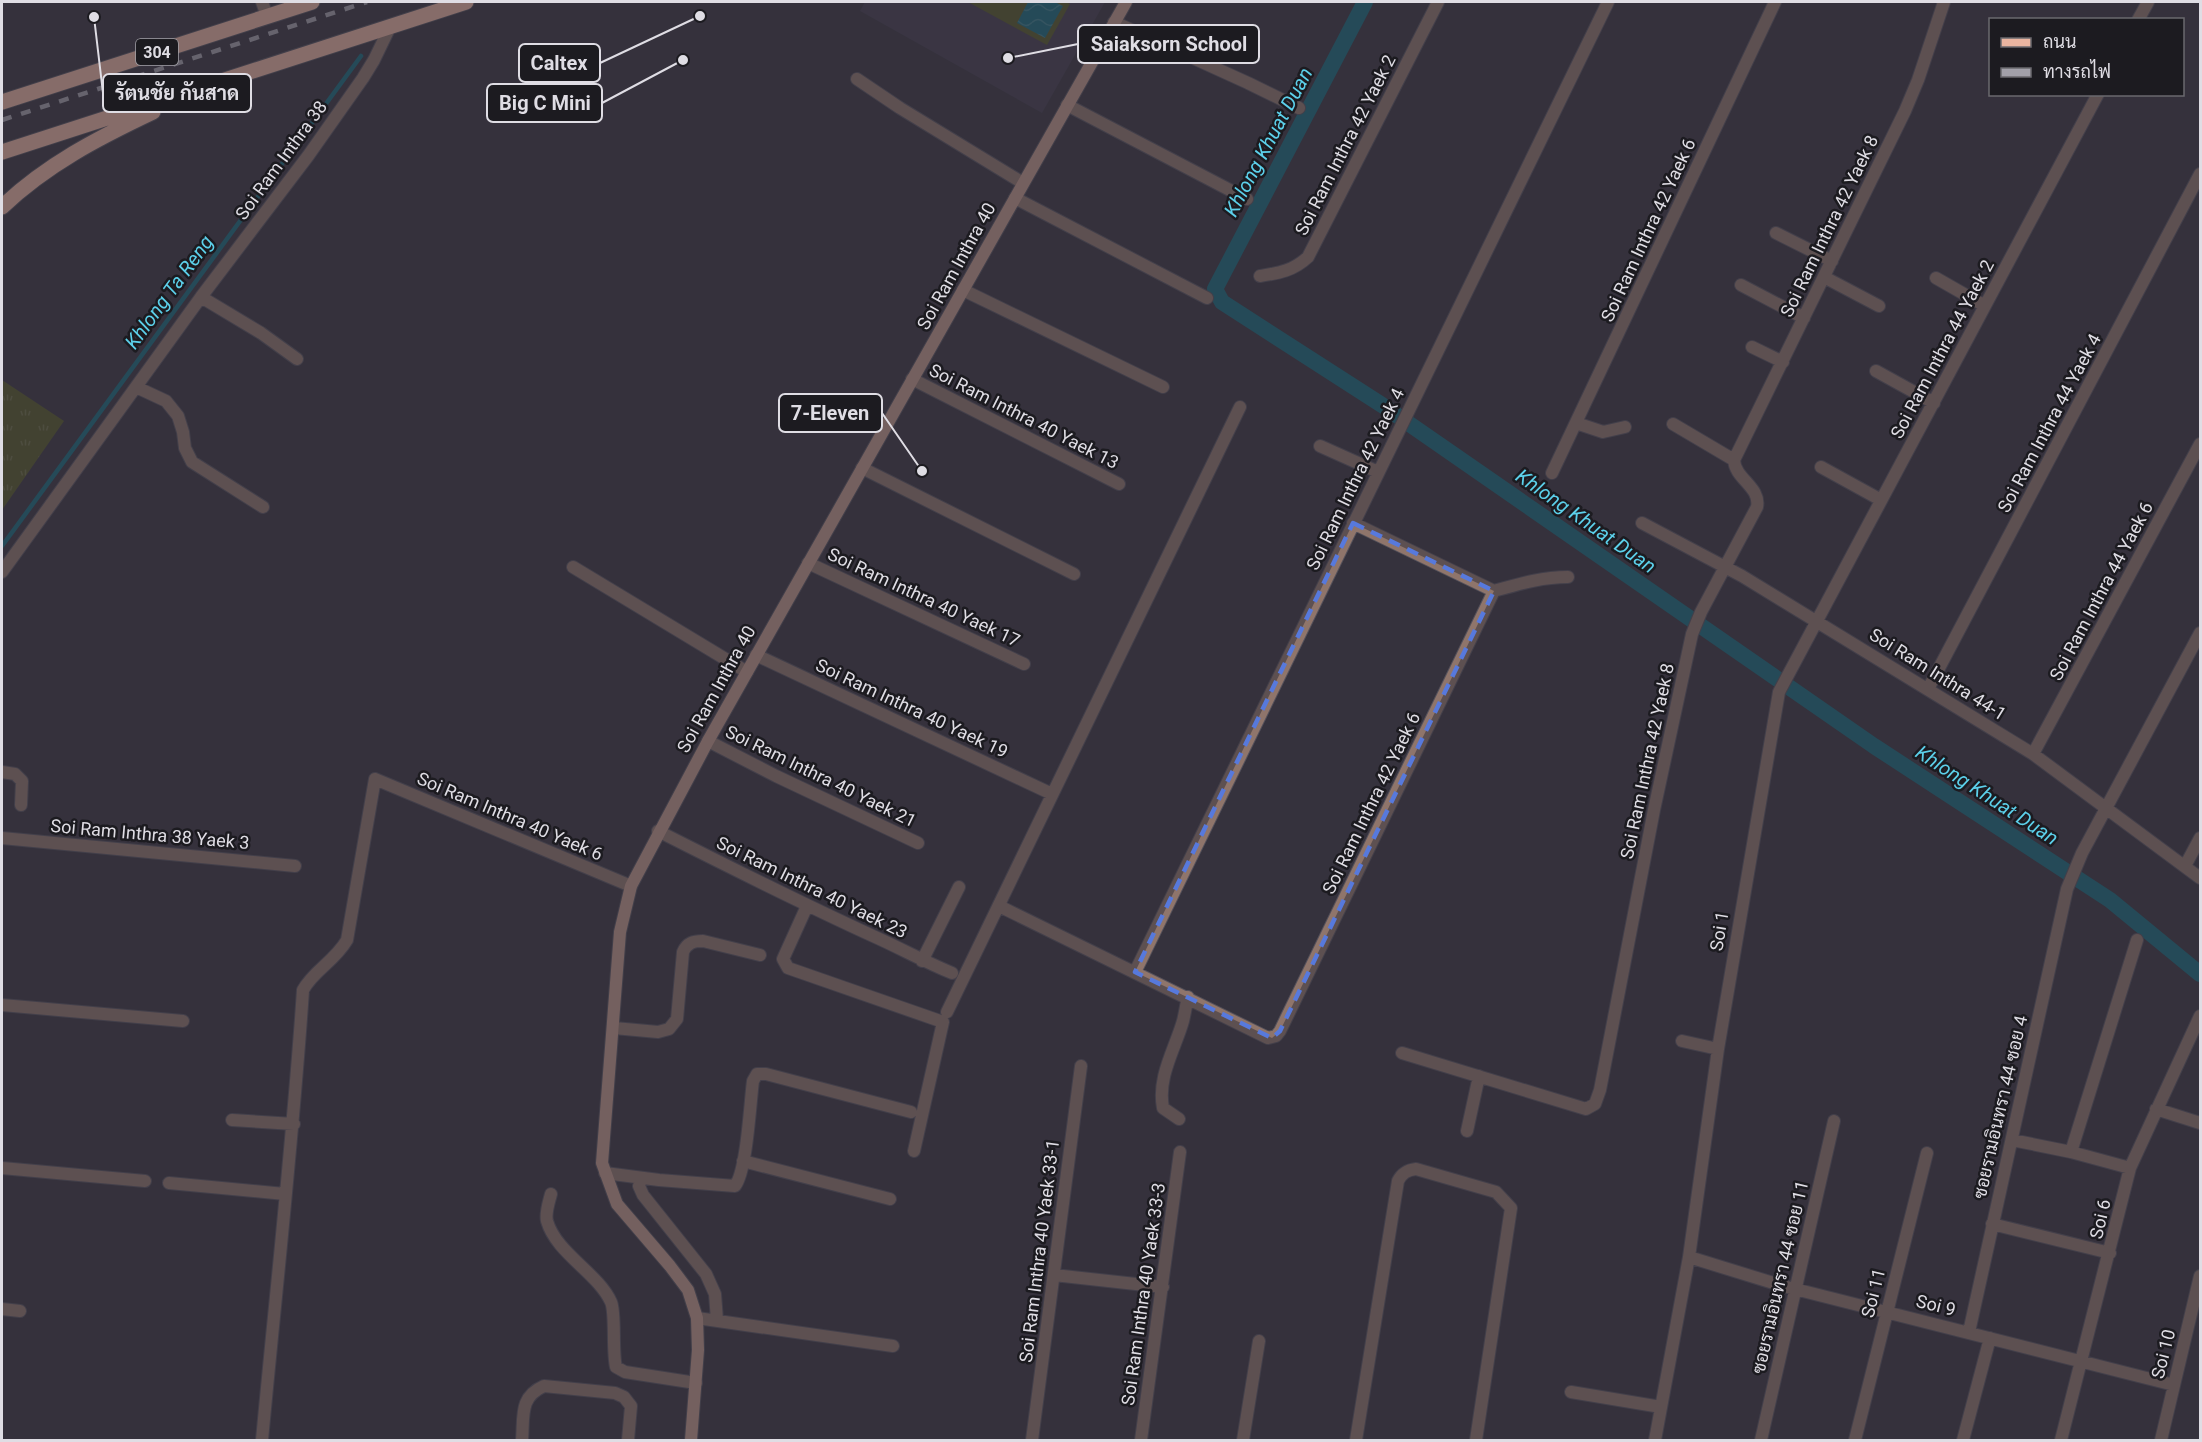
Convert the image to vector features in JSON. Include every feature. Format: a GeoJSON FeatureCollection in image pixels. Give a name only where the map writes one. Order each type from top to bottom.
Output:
{"type":"FeatureCollection","features":[{"type":"Feature","properties":{"kind":"main road","name":"304"},"geometry":{"type":"LineString","coordinates":[[2,102],[312,2]]}},
{"type":"Feature","properties":{"kind":"main road"},"geometry":{"type":"LineString","coordinates":[[2,152],[466,2]]}},
{"type":"Feature","properties":{"kind":"main road"},"geometry":{"type":"LineString","coordinates":[[2,207],[22,188],[81,148],[199,89]]}},
{"type":"Feature","properties":{"kind":"street"},"geometry":{"type":"LineString","coordinates":[[261,2],[267,16]]}},
{"type":"Feature","properties":{"kind":"street","name":"Soi Ram Inthra 40"},"geometry":{"type":"LineString","coordinates":[[692,1440],[698,1318],[688,1290],[616,1204],[602,1163],[620,932],[631,886],[658,831],[756,655],[1126,2]]}},
{"type":"Feature","properties":{"kind":"street","name":"Soi Ram Inthra 42 Yaek 2"},"geometry":{"type":"LineString","coordinates":[[1260,276],[1286,272],[1300,265],[1308,257],[1438,2]]}},
{"type":"Feature","properties":{"kind":"street","name":"Soi Ram Inthra 42 Yaek 4"},"geometry":{"type":"LineString","coordinates":[[1135,972],[1608,2]]}},
{"type":"Feature","properties":{"kind":"street","name":"Soi Ram Inthra 42 Yaek 6"},"geometry":{"type":"LineString","coordinates":[[1552,472],[1775,2]]}},
{"type":"Feature","properties":{"kind":"street","name":"Soi Ram Inthra 42 Yaek 8"},"geometry":{"type":"LineString","coordinates":[[1479,1076],[1586,1109],[1595,1104],[1600,1090],[1654,810],[1692,634],[1701,612],[1753,516],[1758,500],[1755,492],[1736,470],[1734,460],[1918,80],[1944,2]]}},
{"type":"Feature","properties":{"kind":"street"},"geometry":{"type":"LineString","coordinates":[[2140,18],[2148,2]]}},
{"type":"Feature","properties":{"kind":"street"},"geometry":{"type":"LineString","coordinates":[[1114,22],[1299,108]]}},
{"type":"Feature","properties":{"kind":"street","name":"Soi Ram Inthra 38"},"geometry":{"type":"LineString","coordinates":[[2,572],[201,297],[308,156],[363,78],[390,27]]}},
{"type":"Feature","properties":{"kind":"street"},"geometry":{"type":"LineString","coordinates":[[857,79],[1023,183]]}},
{"type":"Feature","properties":{"kind":"street","name":"Soi Ram Inthra 44 Yaek 2"},"geometry":{"type":"LineString","coordinates":[[1816,621],[2097,96]]}},
{"type":"Feature","properties":{"kind":"street"},"geometry":{"type":"LineString","coordinates":[[1067,105],[1246,199]]}},
{"type":"Feature","properties":{"kind":"street","name":"Soi Ram Inthra 44 Yaek 4"},"geometry":{"type":"LineString","coordinates":[[1928,688],[2200,174]]}},
{"type":"Feature","properties":{"kind":"street"},"geometry":{"type":"LineString","coordinates":[[1015,198],[1207,298]]}},
{"type":"Feature","properties":{"kind":"street"},"geometry":{"type":"LineString","coordinates":[[1776,233],[1832,261]]}},
{"type":"Feature","properties":{"kind":"street"},"geometry":{"type":"LineString","coordinates":[[1824,277],[1879,306]]}},
{"type":"Feature","properties":{"kind":"street"},"geometry":{"type":"LineString","coordinates":[[1936,278],[1985,306]]}},
{"type":"Feature","properties":{"kind":"street"},"geometry":{"type":"LineString","coordinates":[[1741,285],[1804,318]]}},
{"type":"Feature","properties":{"kind":"street"},"geometry":{"type":"LineString","coordinates":[[963,290],[1163,387]]}},
{"type":"Feature","properties":{"kind":"street"},"geometry":{"type":"LineString","coordinates":[[201,297],[261,333],[297,359]]}},
{"type":"Feature","properties":{"kind":"street"},"geometry":{"type":"LineString","coordinates":[[1752,347],[1783,362]]}},
{"type":"Feature","properties":{"kind":"street"},"geometry":{"type":"LineString","coordinates":[[1876,371],[1934,403]]}},
{"type":"Feature","properties":{"kind":"street","name":"Soi Ram Inthra 40 Yaek 13"},"geometry":{"type":"LineString","coordinates":[[912,379],[1119,484]]}},
{"type":"Feature","properties":{"kind":"street"},"geometry":{"type":"LineString","coordinates":[[136,387],[166,401],[177,416],[183,432],[185,448],[192,462],[263,507]]}},
{"type":"Feature","properties":{"kind":"street"},"geometry":{"type":"LineString","coordinates":[[947,1012],[1240,407]]}},
{"type":"Feature","properties":{"kind":"street"},"geometry":{"type":"LineString","coordinates":[[1576,423],[1604,432],[1625,427]]}},
{"type":"Feature","properties":{"kind":"street","name":"Soi Ram Inthra 42 Yaek 8"},"geometry":{"type":"LineString","coordinates":[[1673,424],[1734,460]]}},
{"type":"Feature","properties":{"kind":"street","name":"Soi Ram Inthra 44 Yaek 6"},"geometry":{"type":"LineString","coordinates":[[2033,754],[2200,444]]}},
{"type":"Feature","properties":{"kind":"street"},"geometry":{"type":"LineString","coordinates":[[1320,446],[1378,472]]}},
{"type":"Feature","properties":{"kind":"street"},"geometry":{"type":"LineString","coordinates":[[1821,467],[1881,500]]}},
{"type":"Feature","properties":{"kind":"street"},"geometry":{"type":"LineString","coordinates":[[862,468],[1074,574]]}},
{"type":"Feature","properties":{"kind":"street"},"geometry":{"type":"LineString","coordinates":[[1353,523],[1494,591],[1534,580],[1568,577]]}},
{"type":"Feature","properties":{"kind":"street","name":"Soi Ram Inthra 44-1"},"geometry":{"type":"LineString","coordinates":[[1642,523],[1725,567],[1928,688],[2033,754],[2200,878]]}},
{"type":"Feature","properties":{"kind":"street","name":"Soi Ram Inthra 40 Yaek 17"},"geometry":{"type":"LineString","coordinates":[[808,563],[1024,664]]}},
{"type":"Feature","properties":{"kind":"street"},"geometry":{"type":"LineString","coordinates":[[573,567],[747,672]]}},
{"type":"Feature","properties":{"kind":"street","name":"Soi Ram Inthra 42 Yaek 6"},"geometry":{"type":"LineString","coordinates":[[1188,997],[1268,1038],[1280,1031],[1494,591]]}},
{"type":"Feature","properties":{"kind":"street","name":"Soi 1"},"geometry":{"type":"LineString","coordinates":[[1655,1440],[1689,1257],[1718,1048],[1779,692],[1816,621]]}},
{"type":"Feature","properties":{"kind":"street","name":"ซอยรามอินทรา 44 ซอย 4"},"geometry":{"type":"LineString","coordinates":[[1969,1332],[2067,889],[2082,853],[2200,633]]}},
{"type":"Feature","properties":{"kind":"street","name":"Soi Ram Inthra 40 Yaek 19"},"geometry":{"type":"LineString","coordinates":[[756,655],[1052,794]]}},
{"type":"Feature","properties":{"kind":"street","name":"Soi Ram Inthra 40 Yaek 21"},"geometry":{"type":"LineString","coordinates":[[708,741],[918,843]]}},
{"type":"Feature","properties":{"kind":"street"},"geometry":{"type":"LineString","coordinates":[[2,772],[15,774],[22,781],[21,806]]}},
{"type":"Feature","properties":{"kind":"street","name":"Soi Ram Inthra 40 Yaek 6"},"geometry":{"type":"LineString","coordinates":[[294,1124],[303,990],[309,980],[334,958],[347,940],[375,779],[631,886]]}},
{"type":"Feature","properties":{"kind":"street","name":"Soi Ram Inthra 40 Yaek 23"},"geometry":{"type":"LineString","coordinates":[[658,831],[807,906],[952,973]]}},
{"type":"Feature","properties":{"kind":"street"},"geometry":{"type":"LineString","coordinates":[[2185,866],[2200,837]]}},
{"type":"Feature","properties":{"kind":"street","name":"Soi Ram Inthra 38 Yaek 3"},"geometry":{"type":"LineString","coordinates":[[2,838],[295,866]]}},
{"type":"Feature","properties":{"kind":"street"},"geometry":{"type":"LineString","coordinates":[[922,961],[959,887]]}},
{"type":"Feature","properties":{"kind":"street"},"geometry":{"type":"LineString","coordinates":[[807,906],[783,959],[788,968],[942,1022],[914,1151]]}},
{"type":"Feature","properties":{"kind":"street"},"geometry":{"type":"LineString","coordinates":[[999,906],[1188,997],[1183,1021],[1166,1068],[1161,1101],[1163,1108],[1179,1119]]}},
{"type":"Feature","properties":{"kind":"street"},"geometry":{"type":"LineString","coordinates":[[2071,1152],[2137,940]]}},
{"type":"Feature","properties":{"kind":"street"},"geometry":{"type":"LineString","coordinates":[[614,1028],[658,1032],[669,1029],[677,1019],[683,952],[686,946],[694,941],[703,941],[760,955]]}},
{"type":"Feature","properties":{"kind":"street"},"geometry":{"type":"LineString","coordinates":[[2,1005],[183,1021]]}},
{"type":"Feature","properties":{"kind":"street","name":"Soi 6"},"geometry":{"type":"LineString","coordinates":[[2061,1440],[2130,1168],[2200,1016]]}},
{"type":"Feature","properties":{"kind":"street"},"geometry":{"type":"LineString","coordinates":[[1682,1041],[1718,1048]]}},
{"type":"Feature","properties":{"kind":"street"},"geometry":{"type":"LineString","coordinates":[[1402,1053],[1479,1076],[1467,1131]]}},
{"type":"Feature","properties":{"kind":"street","name":"Soi Ram Inthra 40 Yaek 33-1"},"geometry":{"type":"LineString","coordinates":[[1032,1440],[1081,1066]]}},
{"type":"Feature","properties":{"kind":"street"},"geometry":{"type":"LineString","coordinates":[[605,1173],[735,1186],[739,1181],[743,1161],[753,1081],[757,1074],[766,1074],[910,1112]]}},
{"type":"Feature","properties":{"kind":"street"},"geometry":{"type":"LineString","coordinates":[[2156,1109],[2200,1123]]}},
{"type":"Feature","properties":{"kind":"street"},"geometry":{"type":"LineString","coordinates":[[232,1120],[294,1124],[285,1194],[262,1440]]}},
{"type":"Feature","properties":{"kind":"street","name":"ซอยรามอินทรา 44 ซอย 11"},"geometry":{"type":"LineString","coordinates":[[1761,1440],[1834,1121]]}},
{"type":"Feature","properties":{"kind":"street"},"geometry":{"type":"LineString","coordinates":[[2012,1140],[2071,1152],[2130,1168]]}},
{"type":"Feature","properties":{"kind":"street","name":"Soi Ram Inthra 40 Yaek 33-3"},"geometry":{"type":"LineString","coordinates":[[1141,1440],[1180,1152]]}},
{"type":"Feature","properties":{"kind":"street","name":"Soi 11"},"geometry":{"type":"LineString","coordinates":[[1855,1440],[1927,1153]]}},
{"type":"Feature","properties":{"kind":"street"},"geometry":{"type":"LineString","coordinates":[[743,1161],[890,1199]]}},
{"type":"Feature","properties":{"kind":"street"},"geometry":{"type":"LineString","coordinates":[[2,1168],[145,1180]]}},
{"type":"Feature","properties":{"kind":"street"},"geometry":{"type":"LineString","coordinates":[[1356,1440],[1398,1181],[1401,1175],[1408,1170],[1416,1169],[1496,1192],[1508,1202],[1511,1208],[1476,1440]]}},
{"type":"Feature","properties":{"kind":"street"},"geometry":{"type":"LineString","coordinates":[[641,1178],[639,1186],[643,1195],[705,1274],[715,1294],[717,1320]]}},
{"type":"Feature","properties":{"kind":"street"},"geometry":{"type":"LineString","coordinates":[[169,1183],[285,1194]]}},
{"type":"Feature","properties":{"kind":"street"},"geometry":{"type":"LineString","coordinates":[[551,1194],[547,1221],[555,1237],[602,1289],[612,1304],[613,1353],[616,1367],[625,1372],[696,1383]]}},
{"type":"Feature","properties":{"kind":"street"},"geometry":{"type":"LineString","coordinates":[[1992,1224],[2110,1253]]}},
{"type":"Feature","properties":{"kind":"street","name":"Soi 9"},"geometry":{"type":"LineString","coordinates":[[1689,1257],[1796,1289],[2174,1385]]}},
{"type":"Feature","properties":{"kind":"street"},"geometry":{"type":"LineString","coordinates":[[1054,1275],[1163,1287]]}},
{"type":"Feature","properties":{"kind":"street","name":"Soi 10"},"geometry":{"type":"LineString","coordinates":[[2160,1440],[2200,1276]]}},
{"type":"Feature","properties":{"kind":"street"},"geometry":{"type":"LineString","coordinates":[[2,1309],[20,1311]]}},
{"type":"Feature","properties":{"kind":"street"},"geometry":{"type":"LineString","coordinates":[[698,1318],[893,1346]]}},
{"type":"Feature","properties":{"kind":"street"},"geometry":{"type":"LineString","coordinates":[[1963,1440],[1990,1338]]}},
{"type":"Feature","properties":{"kind":"street"},"geometry":{"type":"LineString","coordinates":[[1243,1440],[1259,1341]]}},
{"type":"Feature","properties":{"kind":"street"},"geometry":{"type":"LineString","coordinates":[[522,1440],[526,1398],[534,1390],[544,1386],[615,1393],[624,1397],[631,1406],[628,1440]]}},
{"type":"Feature","properties":{"kind":"street"},"geometry":{"type":"LineString","coordinates":[[1571,1392],[1661,1407]]}},
{"type":"Feature","properties":{"kind":"highlighted area"},"geometry":{"type":"Polygon","coordinates":[[[1353,523],[1494,591],[1280,1031],[1272,1038],[1135,972],[1353,523]]]}},
{"type":"Feature","properties":{"kind":"shaded area"},"geometry":{"type":"Polygon","coordinates":[[[865,2],[1105,2],[1042,113],[860,11],[865,2]]]}},
{"type":"Feature","properties":{"kind":"green space"},"geometry":{"type":"Polygon","coordinates":[[[968,2],[1066,2],[1070,4],[1047,45],[968,2]]]}},
{"type":"Feature","properties":{"kind":"green space"},"geometry":{"type":"Polygon","coordinates":[[[2,380],[64,421],[2,510],[2,380]]]}},
{"type":"Feature","properties":{"kind":"water"},"geometry":{"type":"Polygon","coordinates":[[[1028,2],[1055,2],[1063,6],[1045,38],[1017,23],[1028,2]]]}},
{"type":"Feature","properties":{"kind":"waterway","name":"Khlong Khuat Duan"},"geometry":{"type":"LineString","coordinates":[[1365,2],[1215,289],[1222,302],[1382,405],[1874,746],[2110,900],[2200,974]]}},
{"type":"Feature","properties":{"kind":"waterway","name":"Khlong Ta Reng"},"geometry":{"type":"LineString","coordinates":[[2,546],[361,56]]}},
{"type":"Feature","properties":{"kind":"railway"},"geometry":{"type":"LineString","coordinates":[[2,120],[367,2]]}},
{"type":"Feature","properties":{"kind":"place","name":"Caltex"},"geometry":{"type":"Point","coordinates":[700,16]}},
{"type":"Feature","properties":{"kind":"place","name":"รัตนชัย กันสาด"},"geometry":{"type":"Point","coordinates":[94,17]}},
{"type":"Feature","properties":{"kind":"place","name":"Saiaksorn School"},"geometry":{"type":"Point","coordinates":[1008,58]}},
{"type":"Feature","properties":{"kind":"place","name":"Big C Mini"},"geometry":{"type":"Point","coordinates":[683,60]}},
{"type":"Feature","properties":{"kind":"place","name":"7-Eleven"},"geometry":{"type":"Point","coordinates":[922,471]}}]}
